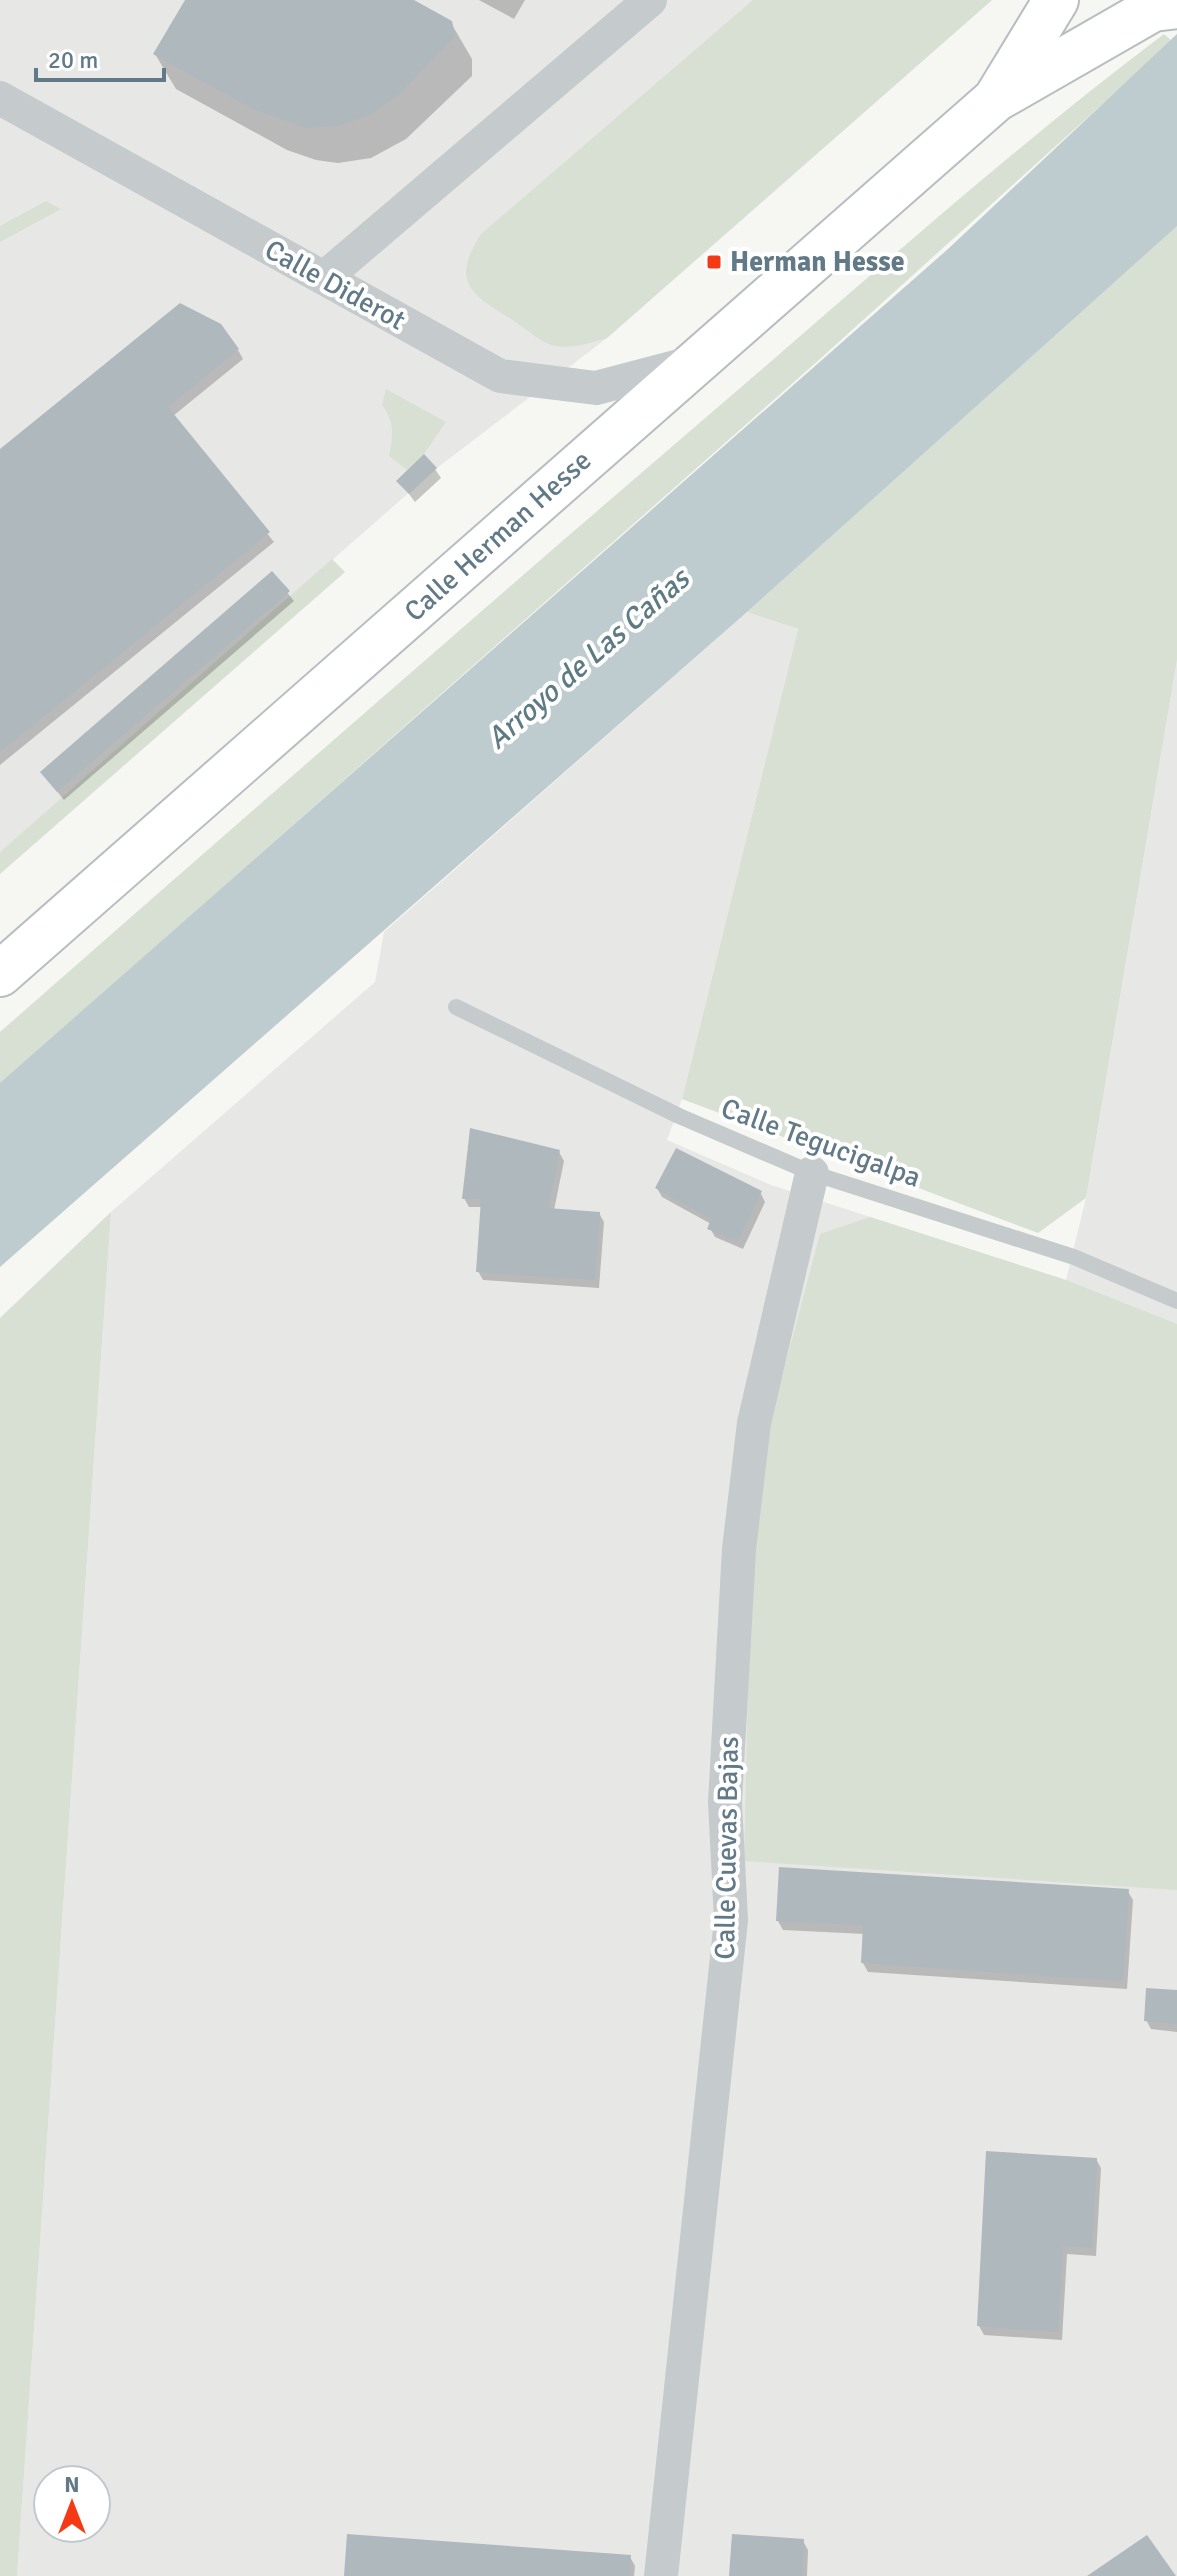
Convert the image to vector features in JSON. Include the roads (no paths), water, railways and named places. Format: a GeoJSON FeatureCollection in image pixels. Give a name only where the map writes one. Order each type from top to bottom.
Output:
{"type":"FeatureCollection","features":[{"type":"Feature","properties":{"kind":"main road","name":"Calle Herman Hesse"},"geometry":{"type":"LineString","coordinates":[[996,99],[1056,0]]}},
{"type":"Feature","properties":{"kind":"main road","name":"Calle Herman Hesse"},"geometry":{"type":"LineString","coordinates":[[0,974],[691,363],[996,99],[1153,9],[1177,6]]}},
{"type":"Feature","properties":{"kind":"street"},"geometry":{"type":"LineString","coordinates":[[324,278],[650,0]]}},
{"type":"Feature","properties":{"kind":"street","name":"Calle Diderot"},"geometry":{"type":"LineString","coordinates":[[0,98],[500,376],[596,388],[691,363]]}},
{"type":"Feature","properties":{"kind":"street","name":"Calle Cuevas Bajas"},"geometry":{"type":"LineString","coordinates":[[661,2576],[731,1920],[725,1802],[739,1549],[754,1423],[812,1173]]}},
{"type":"Feature","properties":{"kind":"lane","name":"Calle Tegucigalpa"},"geometry":{"type":"LineString","coordinates":[[456,1007],[679,1116],[812,1173],[1074,1257],[1177,1301]]}},
{"type":"Feature","properties":{"kind":"water","name":"Arroyo de Las Cañas"},"geometry":{"type":"Polygon","coordinates":[[[1177,34],[1177,226],[747,612],[0,1267],[0,1083],[948,249],[1177,34]]]}},
{"type":"Feature","properties":{"kind":"place","name":"Herman Hesse"},"geometry":{"type":"Point","coordinates":[714,262]}}]}
